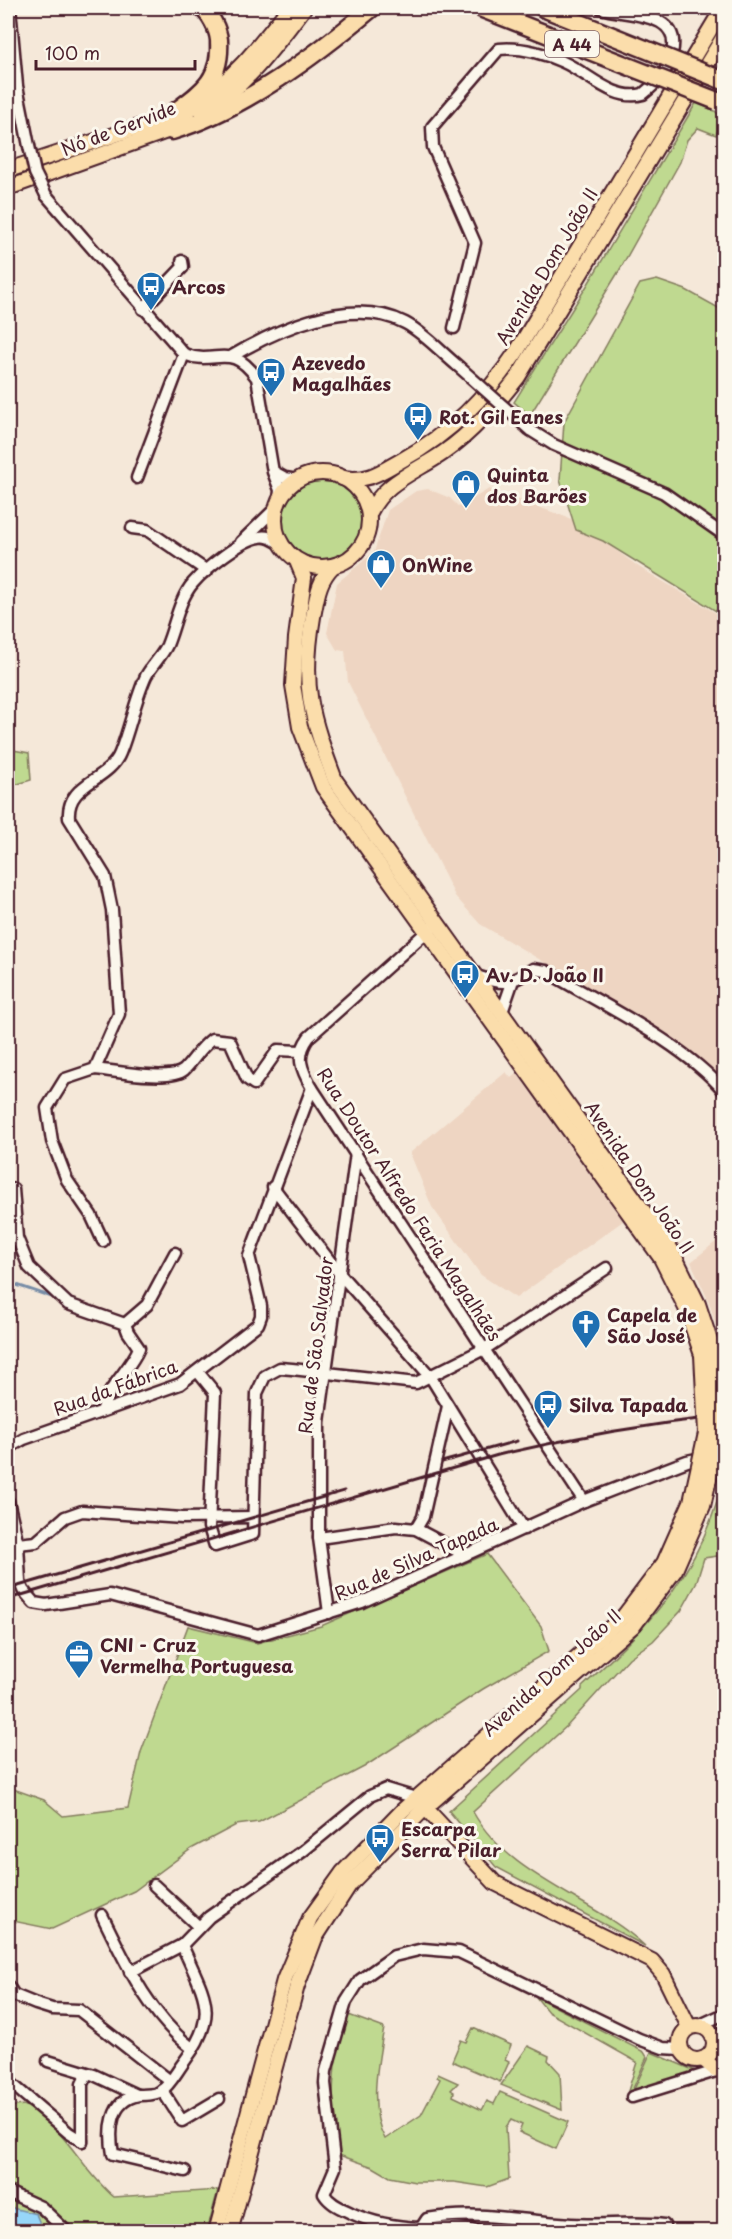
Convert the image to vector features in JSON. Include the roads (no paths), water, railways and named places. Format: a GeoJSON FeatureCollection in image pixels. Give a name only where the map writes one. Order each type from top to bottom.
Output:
{"type":"FeatureCollection","features":[{"type":"Feature","properties":{"kind":"highway"},"geometry":{"type":"LineString","coordinates":[[168,125],[206,87],[214,76],[220,58],[218,34],[202,8]]}},
{"type":"Feature","properties":{"kind":"highway"},"geometry":{"type":"LineString","coordinates":[[168,125],[206,121],[291,70],[372,8]]}},
{"type":"Feature","properties":{"kind":"highway","name":"A 44"},"geometry":{"type":"LineString","coordinates":[[480,8],[721,102]]}},
{"type":"Feature","properties":{"kind":"highway","name":"A 44"},"geometry":{"type":"LineString","coordinates":[[543,8],[724,81]]}},
{"type":"Feature","properties":{"kind":"highway"},"geometry":{"type":"LineString","coordinates":[[566,8],[625,40]]}},
{"type":"Feature","properties":{"kind":"main road","name":"Nó de Gervide"},"geometry":{"type":"LineString","coordinates":[[8,170],[168,125],[210,96],[247,63],[289,8]]}},
{"type":"Feature","properties":{"kind":"main road","name":"Nó de Gervide"},"geometry":{"type":"LineString","coordinates":[[8,188],[216,105],[256,71],[304,8]]}},
{"type":"Feature","properties":{"kind":"main road","name":"Avenida Dom João II"},"geometry":{"type":"LineString","coordinates":[[342,478],[360,481],[370,478],[424,448],[467,414],[494,384],[517,351],[723,8]]}},
{"type":"Feature","properties":{"kind":"main road","name":"Avenida Dom João II"},"geometry":{"type":"LineString","coordinates":[[369,514],[382,491],[443,453],[464,436],[487,415],[518,377],[724,36]]}},
{"type":"Feature","properties":{"kind":"main road"},"geometry":{"type":"LineString","coordinates":[[328,473],[342,478],[360,493],[369,514],[368,529],[363,543],[354,555],[333,566],[315,567],[297,561],[281,544],[275,519],[278,504],[298,480],[312,474],[328,473]]}},
{"type":"Feature","properties":{"kind":"main road","name":"Avenida Dom João II"},"geometry":{"type":"LineString","coordinates":[[254,2115],[284,1980],[310,1918],[343,1872],[629,1620],[664,1563],[691,1502],[706,1433],[708,1354],[698,1304],[672,1251],[477,976],[433,926],[323,787],[300,727],[293,685],[296,638],[304,579],[297,561]]}},
{"type":"Feature","properties":{"kind":"main road","name":"Avenida Dom João II"},"geometry":{"type":"LineString","coordinates":[[333,566],[319,585],[309,640],[307,684],[314,723],[335,780],[661,1258],[708,1354]]}},
{"type":"Feature","properties":{"kind":"main road"},"geometry":{"type":"LineString","coordinates":[[421,1803],[495,1883],[652,1961],[663,1974],[694,2026],[709,2031],[714,2047],[704,2059]]}},
{"type":"Feature","properties":{"kind":"main road"},"geometry":{"type":"LineString","coordinates":[[694,2026],[680,2039],[680,2049],[692,2060],[704,2059],[722,2070]]}},
{"type":"Feature","properties":{"kind":"main road"},"geometry":{"type":"LineString","coordinates":[[216,2232],[254,2115]]}},
{"type":"Feature","properties":{"kind":"main road"},"geometry":{"type":"LineString","coordinates":[[230,2232],[254,2115]]}},
{"type":"Feature","properties":{"kind":"street"},"geometry":{"type":"LineString","coordinates":[[454,328],[475,243],[434,147],[432,127],[499,50],[512,48],[541,54],[564,62],[623,96],[643,94],[655,85],[670,62],[674,45],[672,33],[665,24],[649,17],[601,8]]}},
{"type":"Feature","properties":{"kind":"street"},"geometry":{"type":"LineString","coordinates":[[10,10],[12,88],[35,173],[46,195],[184,354],[198,357],[232,357],[250,346],[313,320],[347,312],[375,312],[406,323],[530,430],[554,445],[664,493],[724,535]]}},
{"type":"Feature","properties":{"kind":"street"},"geometry":{"type":"LineString","coordinates":[[143,309],[183,267],[183,261]]}},
{"type":"Feature","properties":{"kind":"street"},"geometry":{"type":"LineString","coordinates":[[137,478],[184,354]]}},
{"type":"Feature","properties":{"kind":"street"},"geometry":{"type":"LineString","coordinates":[[95,1069],[119,1014],[112,910],[105,876],[69,818],[69,808],[72,799],[82,788],[103,773],[119,756],[147,674],[166,648],[193,583],[237,546],[278,504],[280,490],[273,472],[257,378],[249,368],[232,357]]}},
{"type":"Feature","properties":{"kind":"street"},"geometry":{"type":"LineString","coordinates":[[273,472],[285,478],[298,480]]}},
{"type":"Feature","properties":{"kind":"street"},"geometry":{"type":"LineString","coordinates":[[132,528],[147,530],[207,571]]}},
{"type":"Feature","properties":{"kind":"street"},"geometry":{"type":"LineString","coordinates":[[237,546],[261,536],[270,537],[281,544]]}},
{"type":"Feature","properties":{"kind":"street","name":"Rua Doutor Alfredo Faria Magalhães"},"geometry":{"type":"LineString","coordinates":[[433,926],[309,1037],[300,1052],[300,1064],[312,1088],[486,1348],[584,1502]]}},
{"type":"Feature","properties":{"kind":"street"},"geometry":{"type":"LineString","coordinates":[[477,976],[500,984],[512,983],[533,969],[546,971],[648,1031],[694,1063],[724,1091]]}},
{"type":"Feature","properties":{"kind":"street"},"geometry":{"type":"LineString","coordinates":[[502,1012],[512,983]]}},
{"type":"Feature","properties":{"kind":"street"},"geometry":{"type":"LineString","coordinates":[[103,1241],[91,1215],[67,1180],[52,1141],[47,1108],[65,1079],[95,1069],[170,1076],[183,1071],[198,1050],[212,1039],[230,1041],[248,1079],[254,1084],[278,1050],[300,1052]]}},
{"type":"Feature","properties":{"kind":"street","name":"Rua da Fábrica"},"geometry":{"type":"LineString","coordinates":[[8,1448],[24,1439],[103,1409],[180,1384],[258,1324],[261,1316],[249,1256],[312,1088]]}},
{"type":"Feature","properties":{"kind":"street","name":"Rua de São Salvador"},"geometry":{"type":"LineString","coordinates":[[329,1613],[319,1538],[319,1422],[356,1153]]}},
{"type":"Feature","properties":{"kind":"street"},"geometry":{"type":"LineString","coordinates":[[273,1187],[339,1273],[430,1376],[524,1529]]}},
{"type":"Feature","properties":{"kind":"street"},"geometry":{"type":"LineString","coordinates":[[13,1189],[17,1238],[29,1266],[68,1304],[125,1324]]}},
{"type":"Feature","properties":{"kind":"street"},"geometry":{"type":"LineString","coordinates":[[125,1324],[147,1305],[175,1253]]}},
{"type":"Feature","properties":{"kind":"street"},"geometry":{"type":"LineString","coordinates":[[198,1372],[215,1393],[208,1527],[215,1546],[253,1534],[259,1383],[264,1376],[280,1368],[416,1383],[486,1348],[607,1268]]}},
{"type":"Feature","properties":{"kind":"street"},"geometry":{"type":"LineString","coordinates":[[103,1409],[105,1399],[134,1360],[139,1348],[125,1324]]}},
{"type":"Feature","properties":{"kind":"street"},"geometry":{"type":"LineString","coordinates":[[416,1529],[423,1517],[448,1406]]}},
{"type":"Feature","properties":{"kind":"street","name":"Rua de Silva Tapada"},"geometry":{"type":"LineString","coordinates":[[13,1544],[20,1582],[23,1590],[34,1603],[46,1605],[110,1595],[258,1635],[362,1602],[584,1502],[687,1461],[724,1453]]}},
{"type":"Feature","properties":{"kind":"street"},"geometry":{"type":"LineString","coordinates":[[8,1501],[13,1544],[36,1542],[65,1517],[82,1511],[209,1518],[253,1517]]}},
{"type":"Feature","properties":{"kind":"street"},"geometry":{"type":"LineString","coordinates":[[319,1538],[396,1527],[416,1529],[465,1555]]}},
{"type":"Feature","properties":{"kind":"street"},"geometry":{"type":"LineString","coordinates":[[130,1972],[182,1945],[209,1917],[303,1851],[370,1796],[386,1789],[421,1803]]}},
{"type":"Feature","properties":{"kind":"street"},"geometry":{"type":"LineString","coordinates":[[154,1885],[199,1927]]}},
{"type":"Feature","properties":{"kind":"street"},"geometry":{"type":"LineString","coordinates":[[102,1915],[130,1972],[158,2014],[178,2038],[193,2049]]}},
{"type":"Feature","properties":{"kind":"street"},"geometry":{"type":"LineString","coordinates":[[48,2061],[94,2075],[137,2095],[152,2095],[162,2090],[193,2049],[207,2022],[207,2005],[182,1945]]}},
{"type":"Feature","properties":{"kind":"street"},"geometry":{"type":"LineString","coordinates":[[480,2232],[453,2226],[421,2228],[365,2219],[328,2201],[324,2194],[335,2168],[326,2072],[334,2035],[346,2002],[360,1980],[394,1956],[423,1949],[459,1952],[648,2042],[663,2048],[680,2049]]}},
{"type":"Feature","properties":{"kind":"street"},"geometry":{"type":"LineString","coordinates":[[8,1986],[14,1995],[44,2006],[79,2010],[170,2081]]}},
{"type":"Feature","properties":{"kind":"street"},"geometry":{"type":"LineString","coordinates":[[694,2026],[724,2014]]}},
{"type":"Feature","properties":{"kind":"street"},"geometry":{"type":"LineString","coordinates":[[714,2047],[724,2032]]}},
{"type":"Feature","properties":{"kind":"street"},"geometry":{"type":"LineString","coordinates":[[632,2097],[722,2070]]}},
{"type":"Feature","properties":{"kind":"street"},"geometry":{"type":"LineString","coordinates":[[13,2085],[69,2133],[82,2141],[82,2084],[87,2074]]}},
{"type":"Feature","properties":{"kind":"street"},"geometry":{"type":"LineString","coordinates":[[162,2090],[182,2121],[219,2099]]}},
{"type":"Feature","properties":{"kind":"street"},"geometry":{"type":"LineString","coordinates":[[137,2095],[125,2102],[113,2115],[109,2131],[113,2154],[185,2171]]}},
{"type":"Feature","properties":{"kind":"street"},"geometry":{"type":"LineString","coordinates":[[8,2192],[41,2207],[67,2232]]}},
{"type":"Feature","properties":{"kind":"street"},"geometry":{"type":"LineString","coordinates":[[421,2228],[427,2219],[478,2214],[562,2223],[596,2225],[640,2222],[664,2225]]}},
{"type":"Feature","properties":{"kind":"water"},"geometry":{"type":"Polygon","coordinates":[[[8,2207],[36,2214],[43,2231],[8,2231],[8,2207]]]}},
{"type":"Feature","properties":{"kind":"waterway"},"geometry":{"type":"LineString","coordinates":[[8,1282],[52,1297]]}},
{"type":"Feature","properties":{"kind":"railway"},"geometry":{"type":"LineString","coordinates":[[8,1599],[498,1455],[611,1432],[724,1416]]}},
{"type":"Feature","properties":{"kind":"railway"},"geometry":{"type":"LineString","coordinates":[[442,1462],[517,1441]]}},
{"type":"Feature","properties":{"kind":"railway"},"geometry":{"type":"LineString","coordinates":[[8,1589],[344,1491]]}},
{"type":"Feature","properties":{"kind":"place","name":"Arcos"},"geometry":{"type":"Point","coordinates":[151,312]}},
{"type":"Feature","properties":{"kind":"place","name":"Azevedo Magalhães"},"geometry":{"type":"Point","coordinates":[271,398]}},
{"type":"Feature","properties":{"kind":"place","name":"Rot. Gil Eanes"},"geometry":{"type":"Point","coordinates":[418,442]}},
{"type":"Feature","properties":{"kind":"place","name":"Quinta dos Barões"},"geometry":{"type":"Point","coordinates":[466,510]}},
{"type":"Feature","properties":{"kind":"place","name":"OnWine"},"geometry":{"type":"Point","coordinates":[381,590]}},
{"type":"Feature","properties":{"kind":"place","name":"Av. D. João II"},"geometry":{"type":"Point","coordinates":[465,1000]}},
{"type":"Feature","properties":{"kind":"place","name":"Capela de São José"},"geometry":{"type":"Point","coordinates":[586,1350]}},
{"type":"Feature","properties":{"kind":"place","name":"Silva Tapada"},"geometry":{"type":"Point","coordinates":[548,1430]}},
{"type":"Feature","properties":{"kind":"place","name":"CNI - Cruz Vermelha Portuguesa"},"geometry":{"type":"Point","coordinates":[79,1680]}},
{"type":"Feature","properties":{"kind":"place","name":"Escarpa Serra Pilar"},"geometry":{"type":"Point","coordinates":[380,1864]}}]}
